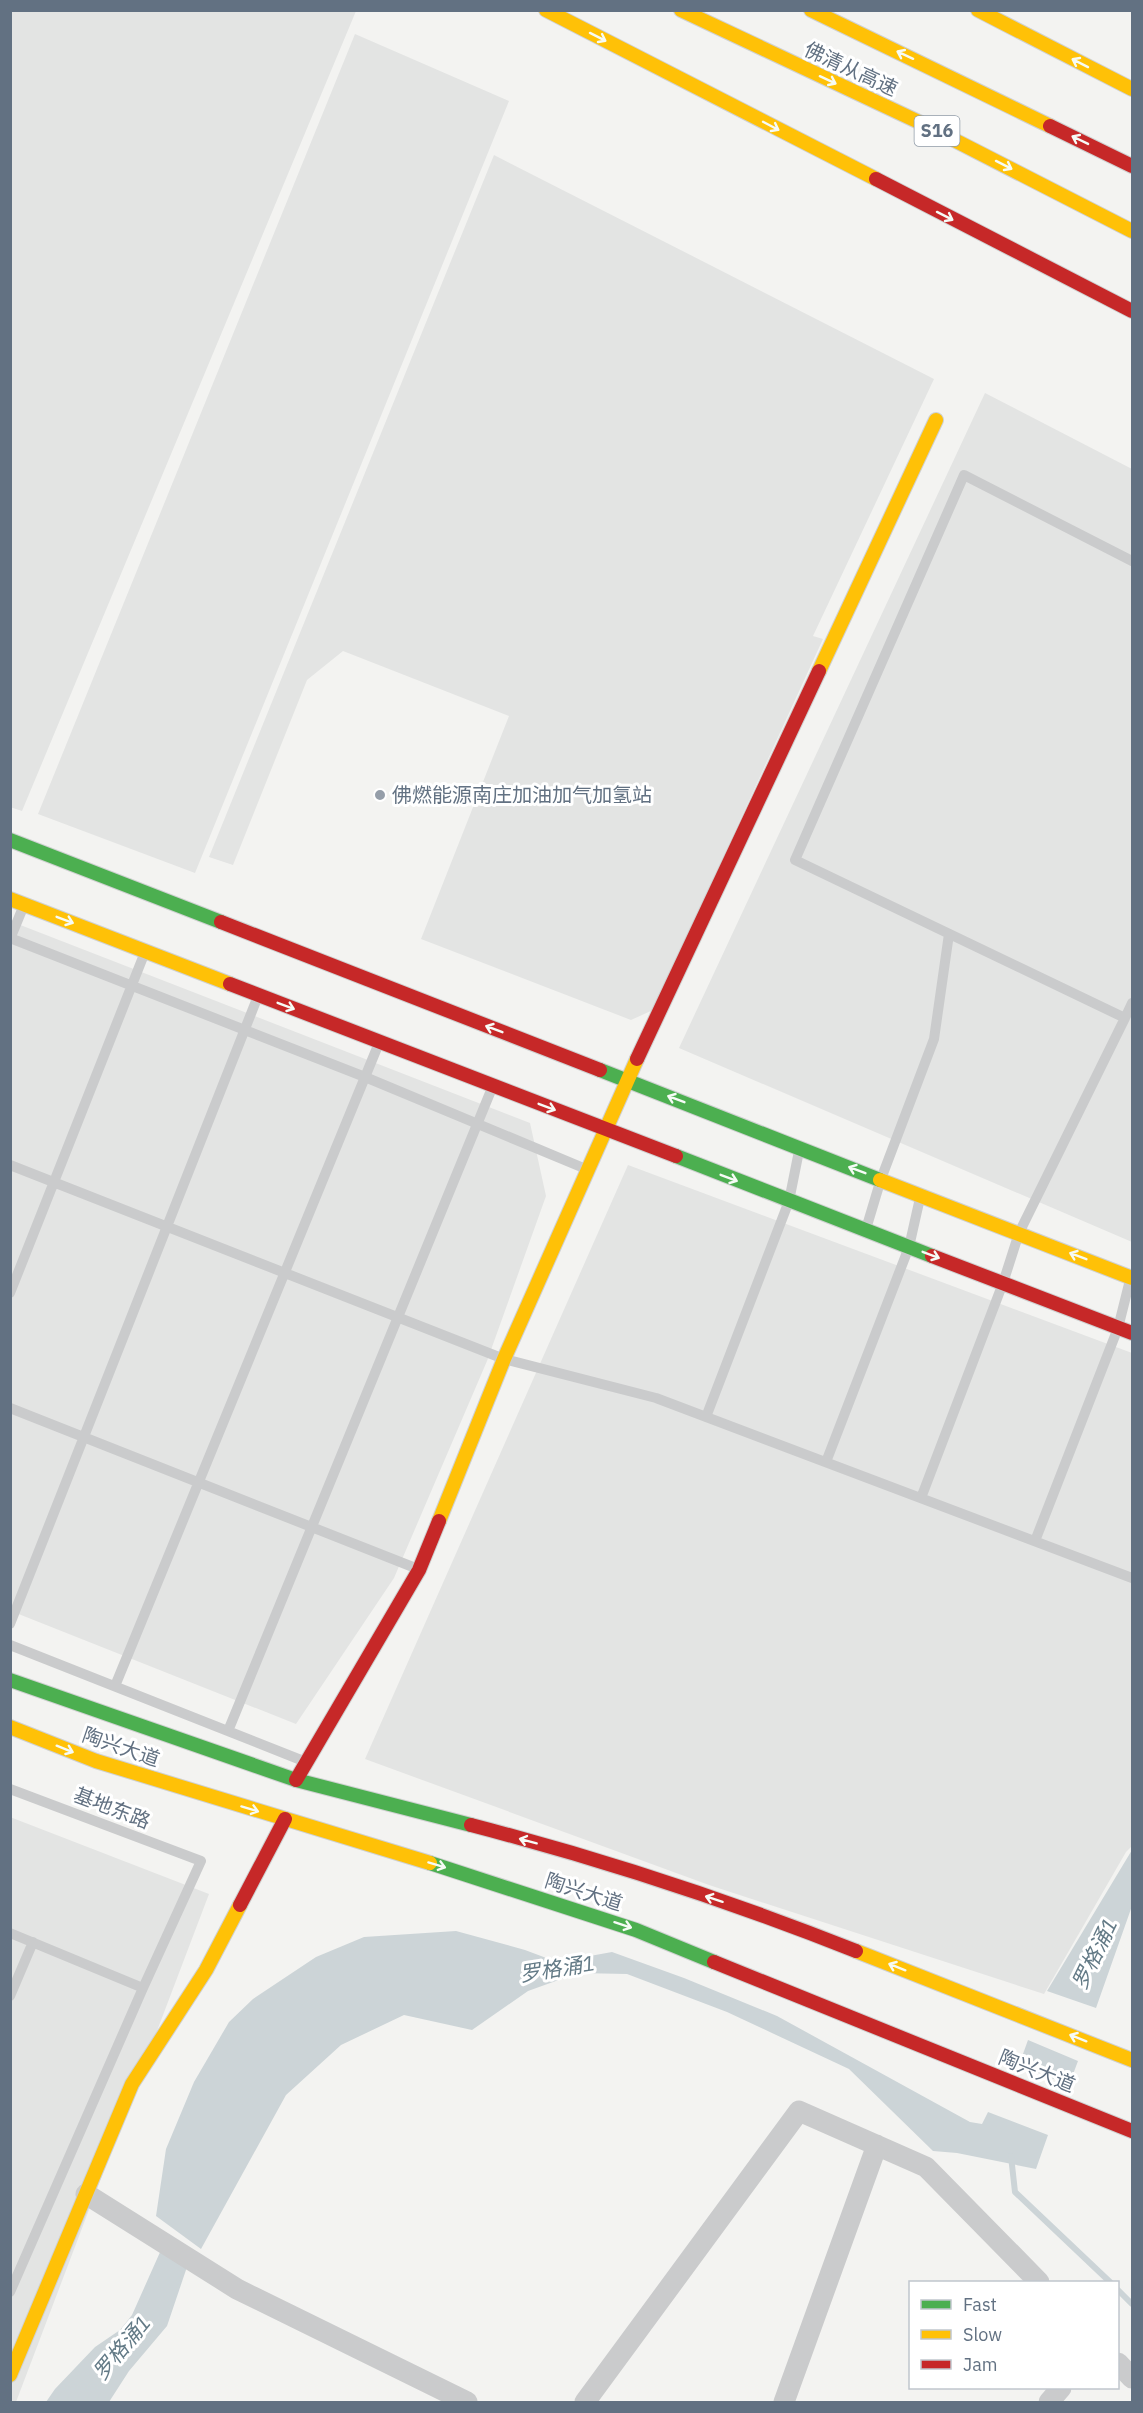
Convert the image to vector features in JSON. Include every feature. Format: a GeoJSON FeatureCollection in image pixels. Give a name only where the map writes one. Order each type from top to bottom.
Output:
{"type":"FeatureCollection","features":[{"type":"Feature","properties":{"kind":"main road"},"geometry":{"type":"LineString","coordinates":[[546,10],[1132,311]]}},
{"type":"Feature","properties":{"kind":"main road","name":"佛清从高速"},"geometry":{"type":"LineString","coordinates":[[681,10],[921,123],[1132,231]]}},
{"type":"Feature","properties":{"kind":"main road","name":"佛清从高速"},"geometry":{"type":"LineString","coordinates":[[811,10],[1132,166]]}},
{"type":"Feature","properties":{"kind":"main road"},"geometry":{"type":"LineString","coordinates":[[978,10],[1132,89]]}},
{"type":"Feature","properties":{"kind":"main road"},"geometry":{"type":"LineString","coordinates":[[296,1780],[418,1570],[504,1359],[627,1080],[936,420]]}},
{"type":"Feature","properties":{"kind":"main road"},"geometry":{"type":"LineString","coordinates":[[10,840],[1132,1277]]}},
{"type":"Feature","properties":{"kind":"main road"},"geometry":{"type":"LineString","coordinates":[[10,899],[1132,1333]]}},
{"type":"Feature","properties":{"kind":"main road","name":"陶兴大道"},"geometry":{"type":"LineString","coordinates":[[10,1680],[64,1701],[296,1780],[573,1852],[776,1919],[1132,2060]]}},
{"type":"Feature","properties":{"kind":"main road","name":"陶兴大道"},"geometry":{"type":"LineString","coordinates":[[10,1727],[96,1761],[636,1930],[1132,2131]]}},
{"type":"Feature","properties":{"kind":"main road"},"geometry":{"type":"LineString","coordinates":[[12,2367],[132,2084],[206,1970],[285,1819]]}},
{"type":"Feature","properties":{"kind":"street"},"geometry":{"type":"LineString","coordinates":[[585,2403],[799,2111],[926,2167],[1037,2281]]}},
{"type":"Feature","properties":{"kind":"street"},"geometry":{"type":"LineString","coordinates":[[784,2403],[877,2145]]}},
{"type":"Feature","properties":{"kind":"street"},"geometry":{"type":"LineString","coordinates":[[86,2194],[237,2289],[467,2403]]}},
{"type":"Feature","properties":{"kind":"street"},"geometry":{"type":"LineString","coordinates":[[1119,2364],[1132,2378]]}},
{"type":"Feature","properties":{"kind":"street"},"geometry":{"type":"LineString","coordinates":[[1049,2403],[1060,2389]]}},
{"type":"Feature","properties":{"kind":"lane"},"geometry":{"type":"LineString","coordinates":[[1125,1018],[795,860],[964,475],[1132,561]]}},
{"type":"Feature","properties":{"kind":"lane"},"geometry":{"type":"LineString","coordinates":[[24,904],[11,938],[365,1077],[588,1170]]}},
{"type":"Feature","properties":{"kind":"lane"},"geometry":{"type":"LineString","coordinates":[[866,1230],[880,1179],[934,1039],[949,933]]}},
{"type":"Feature","properties":{"kind":"lane"},"geometry":{"type":"LineString","coordinates":[[10,1293],[145,951]]}},
{"type":"Feature","properties":{"kind":"lane"},"geometry":{"type":"LineString","coordinates":[[10,1624],[258,995]]}},
{"type":"Feature","properties":{"kind":"lane"},"geometry":{"type":"LineString","coordinates":[[921,1498],[1003,1283],[1019,1233],[1132,1003]]}},
{"type":"Feature","properties":{"kind":"lane"},"geometry":{"type":"LineString","coordinates":[[115,1686],[379,1042]]}},
{"type":"Feature","properties":{"kind":"lane"},"geometry":{"type":"LineString","coordinates":[[228,1731],[492,1086]]}},
{"type":"Feature","properties":{"kind":"lane"},"geometry":{"type":"LineString","coordinates":[[706,1417],[789,1201],[799,1148]]}},
{"type":"Feature","properties":{"kind":"lane"},"geometry":{"type":"LineString","coordinates":[[10,1165],[504,1359],[656,1398],[1132,1578]]}},
{"type":"Feature","properties":{"kind":"lane"},"geometry":{"type":"LineString","coordinates":[[826,1462],[909,1247],[921,1195]]}},
{"type":"Feature","properties":{"kind":"lane"},"geometry":{"type":"LineString","coordinates":[[1035,1541],[1118,1328],[1132,1277]]}},
{"type":"Feature","properties":{"kind":"lane"},"geometry":{"type":"LineString","coordinates":[[10,1408],[418,1570]]}},
{"type":"Feature","properties":{"kind":"lane"},"geometry":{"type":"LineString","coordinates":[[10,1645],[307,1763]]}},
{"type":"Feature","properties":{"kind":"lane","name":"基地东路"},"geometry":{"type":"LineString","coordinates":[[10,1789],[201,1862],[143,1988]]}},
{"type":"Feature","properties":{"kind":"lane"},"geometry":{"type":"LineString","coordinates":[[10,1933],[143,1988],[10,2292]]}},
{"type":"Feature","properties":{"kind":"lane"},"geometry":{"type":"LineString","coordinates":[[10,1996],[33,1942]]}},
{"type":"Feature","properties":{"kind":"shaded area"},"geometry":{"type":"Polygon","coordinates":[[[10,11],[356,11],[22,811],[10,807],[10,11]]]}},
{"type":"Feature","properties":{"kind":"shaded area"},"geometry":{"type":"Polygon","coordinates":[[[355,34],[509,101],[195,873],[38,814],[355,34]]]}},
{"type":"Feature","properties":{"kind":"shaded area"},"geometry":{"type":"Polygon","coordinates":[[[494,155],[934,379],[813,636],[823,639],[653,1010],[631,1020],[421,939],[509,716],[343,651],[307,680],[233,865],[209,857],[494,155]]]}},
{"type":"Feature","properties":{"kind":"shaded area"},"geometry":{"type":"Polygon","coordinates":[[[985,393],[1132,469],[1132,1242],[679,1048],[985,393]]]}},
{"type":"Feature","properties":{"kind":"shaded area"},"geometry":{"type":"Polygon","coordinates":[[[10,921],[530,1123],[546,1196],[487,1361],[394,1578],[296,1724],[11,1611],[10,921]]]}},
{"type":"Feature","properties":{"kind":"shaded area"},"geometry":{"type":"Polygon","coordinates":[[[628,1165],[1132,1353],[1132,1846],[1126,1852],[1044,1994],[709,1885],[365,1759],[628,1165]]]}},
{"type":"Feature","properties":{"kind":"shaded area"},"geometry":{"type":"Polygon","coordinates":[[[10,1817],[209,1894],[16,2402],[10,2402],[10,1817]]]}},
{"type":"Feature","properties":{"kind":"water","name":"罗格涌1"},"geometry":{"type":"Polygon","coordinates":[[[1132,1850],[1132,1906],[1096,2008],[1047,1991],[1132,1850]]]}},
{"type":"Feature","properties":{"kind":"water","name":"罗格涌1"},"geometry":{"type":"Polygon","coordinates":[[[456,1931],[525,1950],[557,1962],[612,1952],[777,2016],[970,2122],[982,2124],[988,2112],[1048,2135],[1036,2169],[957,2153],[933,2151],[849,2069],[727,2012],[627,1974],[578,1973],[528,1991],[472,2030],[404,2015],[341,2045],[286,2095],[201,2249],[156,2216],[166,2149],[194,2082],[229,2022],[253,1999],[316,1957],[364,1937],[456,1931]]]}},
{"type":"Feature","properties":{"kind":"water"},"geometry":{"type":"Polygon","coordinates":[[[1028,2040],[1078,2061],[1069,2085],[1019,2065],[1028,2040]]]}},
{"type":"Feature","properties":{"kind":"water","name":"罗格涌1"},"geometry":{"type":"Polygon","coordinates":[[[161,2250],[188,2264],[167,2326],[129,2371],[109,2402],[46,2402],[55,2389],[95,2347],[120,2330],[132,2315],[161,2250]]]}},
{"type":"Feature","properties":{"kind":"waterway"},"geometry":{"type":"LineString","coordinates":[[1011,2156],[1015,2192],[1109,2281]]}},
{"type":"Feature","properties":{"kind":"waterway"},"geometry":{"type":"LineString","coordinates":[[1119,2291],[1132,2304]]}},
{"type":"Feature","properties":{"kind":"traffic: fast"},"geometry":{"type":"LineString","coordinates":[[10,840],[221,922]]}},
{"type":"Feature","properties":{"kind":"traffic: fast"},"geometry":{"type":"LineString","coordinates":[[600,1070],[880,1180]]}},
{"type":"Feature","properties":{"kind":"traffic: fast"},"geometry":{"type":"LineString","coordinates":[[676,1156],[932,1256]]}},
{"type":"Feature","properties":{"kind":"traffic: fast"},"geometry":{"type":"LineString","coordinates":[[10,1680],[296,1780],[471,1825]]}},
{"type":"Feature","properties":{"kind":"traffic: fast"},"geometry":{"type":"LineString","coordinates":[[430,1863],[636,1930],[714,1962]]}},
{"type":"Feature","properties":{"kind":"traffic: slow"},"geometry":{"type":"LineString","coordinates":[[546,10],[876,179]]}},
{"type":"Feature","properties":{"kind":"traffic: slow"},"geometry":{"type":"LineString","coordinates":[[681,10],[921,123],[1132,231]]}},
{"type":"Feature","properties":{"kind":"traffic: slow"},"geometry":{"type":"LineString","coordinates":[[811,10],[1050,126]]}},
{"type":"Feature","properties":{"kind":"traffic: slow"},"geometry":{"type":"LineString","coordinates":[[978,10],[1132,89]]}},
{"type":"Feature","properties":{"kind":"traffic: slow"},"geometry":{"type":"LineString","coordinates":[[819,671],[936,420]]}},
{"type":"Feature","properties":{"kind":"traffic: slow"},"geometry":{"type":"LineString","coordinates":[[10,899],[230,984]]}},
{"type":"Feature","properties":{"kind":"traffic: slow"},"geometry":{"type":"LineString","coordinates":[[439,1521],[504,1359],[637,1059]]}},
{"type":"Feature","properties":{"kind":"traffic: slow"},"geometry":{"type":"LineString","coordinates":[[880,1180],[1132,1278]]}},
{"type":"Feature","properties":{"kind":"traffic: slow"},"geometry":{"type":"LineString","coordinates":[[10,1727],[96,1761],[430,1863]]}},
{"type":"Feature","properties":{"kind":"traffic: slow"},"geometry":{"type":"LineString","coordinates":[[10,2375],[132,2084],[206,1970],[240,1905]]}},
{"type":"Feature","properties":{"kind":"traffic: slow"},"geometry":{"type":"LineString","coordinates":[[856,1951],[1132,2060]]}},
{"type":"Feature","properties":{"kind":"traffic: jam"},"geometry":{"type":"LineString","coordinates":[[1050,126],[1132,166]]}},
{"type":"Feature","properties":{"kind":"traffic: jam"},"geometry":{"type":"LineString","coordinates":[[876,179],[1132,311]]}},
{"type":"Feature","properties":{"kind":"traffic: jam"},"geometry":{"type":"LineString","coordinates":[[637,1059],[819,671]]}},
{"type":"Feature","properties":{"kind":"traffic: jam"},"geometry":{"type":"LineString","coordinates":[[221,922],[600,1070]]}},
{"type":"Feature","properties":{"kind":"traffic: jam"},"geometry":{"type":"LineString","coordinates":[[230,984],[676,1156]]}},
{"type":"Feature","properties":{"kind":"traffic: jam"},"geometry":{"type":"LineString","coordinates":[[932,1256],[1132,1333]]}},
{"type":"Feature","properties":{"kind":"traffic: jam"},"geometry":{"type":"LineString","coordinates":[[296,1780],[419,1570],[439,1521]]}},
{"type":"Feature","properties":{"kind":"traffic: jam"},"geometry":{"type":"LineString","coordinates":[[240,1905],[285,1819]]}},
{"type":"Feature","properties":{"kind":"traffic: jam"},"geometry":{"type":"LineString","coordinates":[[471,1825],[665,1882],[856,1951]]}},
{"type":"Feature","properties":{"kind":"traffic: jam"},"geometry":{"type":"LineString","coordinates":[[714,1962],[1132,2131]]}},
{"type":"Feature","properties":{"kind":"place","name":"佛燃能源南庄加油加气加氢站"},"geometry":{"type":"Point","coordinates":[380,795]}}]}
